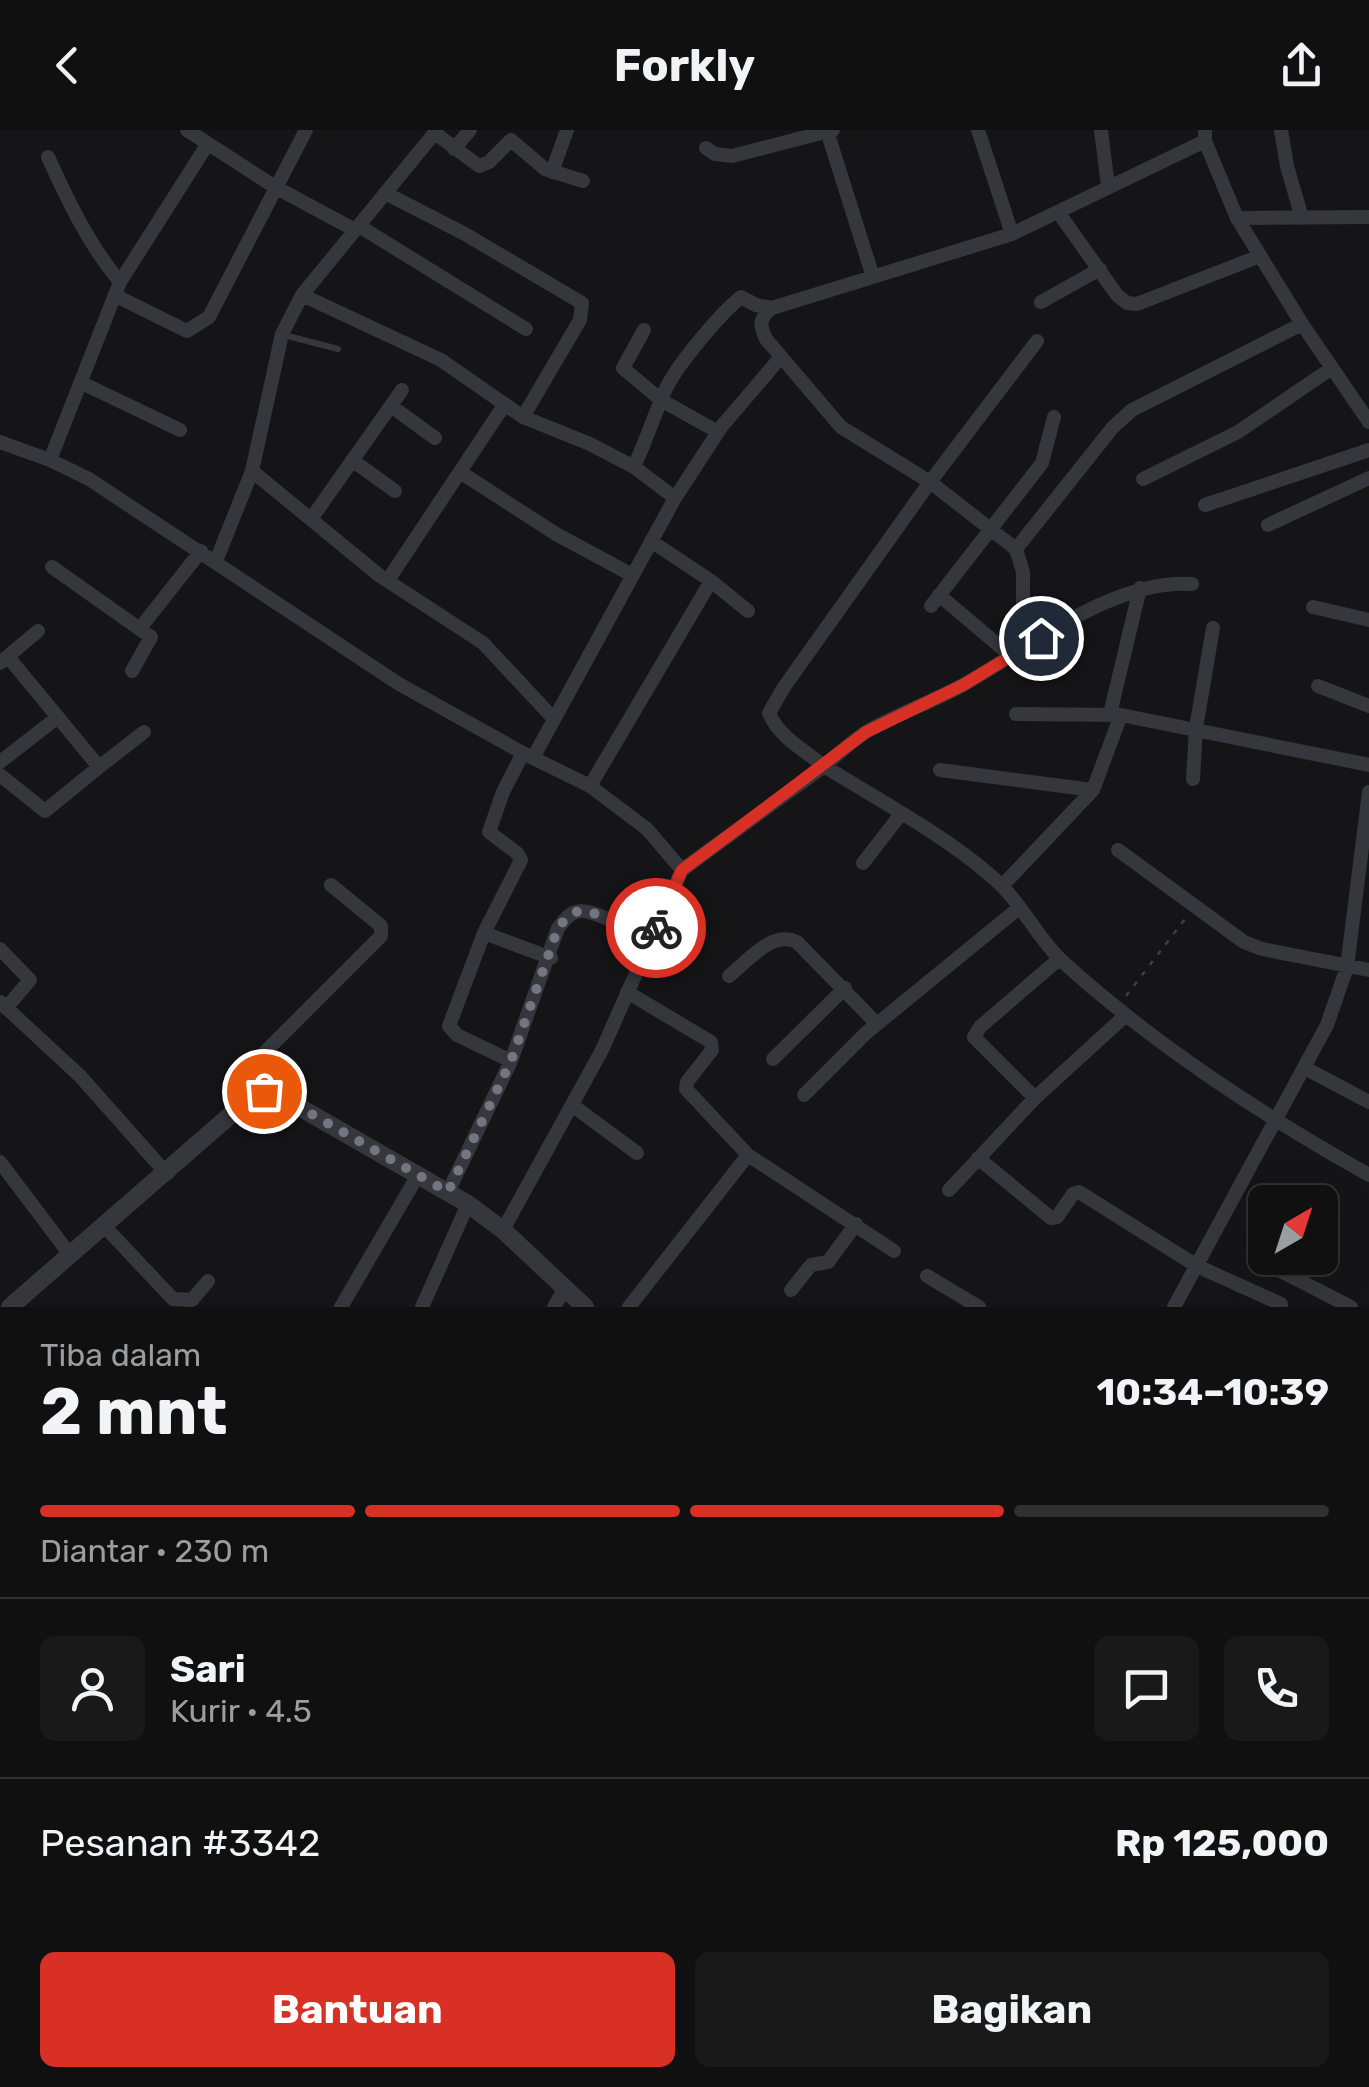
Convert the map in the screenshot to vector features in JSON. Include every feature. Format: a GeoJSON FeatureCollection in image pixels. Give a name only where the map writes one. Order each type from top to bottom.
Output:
{"type":"FeatureCollection","features":[{"type":"Feature","properties":{"kind":"street"},"geometry":{"type":"LineString","coordinates":[[186,130],[275,187],[357,228],[526,329]]}},
{"type":"Feature","properties":{"kind":"street"},"geometry":{"type":"LineString","coordinates":[[48,157],[74,214],[118,289],[187,331],[209,317],[306,130]]}},
{"type":"Feature","properties":{"kind":"street"},"geometry":{"type":"LineString","coordinates":[[454,149],[470,130]]}},
{"type":"Feature","properties":{"kind":"street"},"geometry":{"type":"LineString","coordinates":[[552,172],[567,130]]}},
{"type":"Feature","properties":{"kind":"street"},"geometry":{"type":"LineString","coordinates":[[978,130],[1012,234]]}},
{"type":"Feature","properties":{"kind":"street"},"geometry":{"type":"LineString","coordinates":[[1101,130],[1108,186]]}},
{"type":"Feature","properties":{"kind":"street"},"geometry":{"type":"LineString","coordinates":[[1281,130],[1286,166],[1302,218]]}},
{"type":"Feature","properties":{"kind":"street"},"geometry":{"type":"LineString","coordinates":[[706,148],[715,154],[732,156],[830,131],[873,277]]}},
{"type":"Feature","properties":{"kind":"street"},"geometry":{"type":"LineString","coordinates":[[216,561],[252,471],[282,334],[302,295],[437,132],[479,166],[490,162],[512,140],[552,172],[584,181]]}},
{"type":"Feature","properties":{"kind":"street"},"geometry":{"type":"LineString","coordinates":[[1023,611],[1023,572],[1016,549],[930,482],[842,427],[780,358],[760,325],[762,316],[772,308],[1012,234],[1205,135],[1237,218],[1302,324],[1369,422]]}},
{"type":"Feature","properties":{"kind":"street"},"geometry":{"type":"LineString","coordinates":[[50,460],[118,289],[207,144]]}},
{"type":"Feature","properties":{"kind":"street"},"geometry":{"type":"LineString","coordinates":[[385,193],[582,302],[580,320],[523,417]]}},
{"type":"Feature","properties":{"kind":"street"},"geometry":{"type":"LineString","coordinates":[[1058,212],[1117,295],[1127,302],[1138,304],[1260,256]]}},
{"type":"Feature","properties":{"kind":"street"},"geometry":{"type":"LineString","coordinates":[[1237,218],[1369,217]]}},
{"type":"Feature","properties":{"kind":"street"},"geometry":{"type":"LineString","coordinates":[[1041,302],[1100,269]]}},
{"type":"Feature","properties":{"kind":"street"},"geometry":{"type":"LineString","coordinates":[[302,295],[441,360],[523,417],[634,467],[674,498]]}},
{"type":"Feature","properties":{"kind":"street"},"geometry":{"type":"LineString","coordinates":[[634,467],[676,370],[741,297],[772,308]]}},
{"type":"Feature","properties":{"kind":"street"},"geometry":{"type":"LineString","coordinates":[[1016,549],[1113,427],[1132,410],[1302,324]]}},
{"type":"Feature","properties":{"kind":"street"},"geometry":{"type":"LineString","coordinates":[[644,330],[623,368],[661,400],[718,432]]}},
{"type":"Feature","properties":{"kind":"street"},"geometry":{"type":"LineString","coordinates":[[1037,341],[930,482],[784,687],[769,714],[778,729],[824,766],[901,814],[1002,886],[1060,959],[1121,1011],[1276,1123],[1369,1175]]}},
{"type":"Feature","properties":{"kind":"street"},"geometry":{"type":"LineString","coordinates":[[511,1061],[457,1035],[449,1026],[484,933],[521,858],[489,832],[503,792],[554,720],[674,498],[718,432],[780,358]]}},
{"type":"Feature","properties":{"kind":"street"},"geometry":{"type":"LineString","coordinates":[[1143,478],[1238,432],[1332,368]]}},
{"type":"Feature","properties":{"kind":"street"},"geometry":{"type":"LineString","coordinates":[[82,382],[180,430]]}},
{"type":"Feature","properties":{"kind":"street"},"geometry":{"type":"LineString","coordinates":[[310,519],[402,390]]}},
{"type":"Feature","properties":{"kind":"street"},"geometry":{"type":"LineString","coordinates":[[388,580],[505,404]]}},
{"type":"Feature","properties":{"kind":"street"},"geometry":{"type":"LineString","coordinates":[[390,406],[435,438]]}},
{"type":"Feature","properties":{"kind":"street"},"geometry":{"type":"LineString","coordinates":[[1010,655],[935,600],[1042,463],[1054,417]]}},
{"type":"Feature","properties":{"kind":"street"},"geometry":{"type":"LineString","coordinates":[[0,442],[89,479],[399,684],[590,786],[646,828],[682,870]]}},
{"type":"Feature","properties":{"kind":"street"},"geometry":{"type":"LineString","coordinates":[[1205,505],[1369,450]]}},
{"type":"Feature","properties":{"kind":"street"},"geometry":{"type":"LineString","coordinates":[[352,460],[394,491]]}},
{"type":"Feature","properties":{"kind":"street"},"geometry":{"type":"LineString","coordinates":[[252,471],[388,580],[483,643],[554,720]]}},
{"type":"Feature","properties":{"kind":"street"},"geometry":{"type":"LineString","coordinates":[[460,472],[556,534],[632,575]]}},
{"type":"Feature","properties":{"kind":"street"},"geometry":{"type":"LineString","coordinates":[[1268,524],[1369,478]]}},
{"type":"Feature","properties":{"kind":"street"},"geometry":{"type":"LineString","coordinates":[[651,541],[748,610]]}},
{"type":"Feature","properties":{"kind":"street"},"geometry":{"type":"LineString","coordinates":[[141,627],[201,551]]}},
{"type":"Feature","properties":{"kind":"street"},"geometry":{"type":"LineString","coordinates":[[52,567],[141,627],[151,639],[132,671]]}},
{"type":"Feature","properties":{"kind":"street"},"geometry":{"type":"LineString","coordinates":[[590,786],[711,581]]}},
{"type":"Feature","properties":{"kind":"street"},"geometry":{"type":"LineString","coordinates":[[504,1230],[602,1050],[682,870],[866,732],[963,685],[1010,655],[1140,588],[1169,582],[1192,584]]}},
{"type":"Feature","properties":{"kind":"street"},"geometry":{"type":"LineString","coordinates":[[1002,886],[1093,790],[1116,715],[1140,588]]}},
{"type":"Feature","properties":{"kind":"street"},"geometry":{"type":"LineString","coordinates":[[1314,607],[1369,620]]}},
{"type":"Feature","properties":{"kind":"street"},"geometry":{"type":"LineString","coordinates":[[1192,779],[1196,728],[1213,628]]}},
{"type":"Feature","properties":{"kind":"street"},"geometry":{"type":"LineString","coordinates":[[38,631],[5,660],[99,766]]}},
{"type":"Feature","properties":{"kind":"street"},"geometry":{"type":"LineString","coordinates":[[1318,686],[1369,706]]}},
{"type":"Feature","properties":{"kind":"street"},"geometry":{"type":"LineString","coordinates":[[1016,714],[1116,715],[1369,765]]}},
{"type":"Feature","properties":{"kind":"street"},"geometry":{"type":"LineString","coordinates":[[0,762],[58,717]]}},
{"type":"Feature","properties":{"kind":"street"},"geometry":{"type":"LineString","coordinates":[[0,775],[46,811],[144,732]]}},
{"type":"Feature","properties":{"kind":"street"},"geometry":{"type":"LineString","coordinates":[[940,770],[1093,790]]}},
{"type":"Feature","properties":{"kind":"street"},"geometry":{"type":"LineString","coordinates":[[1174,1307],[1327,1025],[1347,967],[1369,792]]}},
{"type":"Feature","properties":{"kind":"street"},"geometry":{"type":"LineString","coordinates":[[863,862],[901,814]]}},
{"type":"Feature","properties":{"kind":"street"},"geometry":{"type":"LineString","coordinates":[[1118,850],[1244,942],[1369,970]]}},
{"type":"Feature","properties":{"kind":"street"},"geometry":{"type":"LineString","coordinates":[[264,1091],[260,1070],[266,1051],[381,936],[381,926],[330,885]]}},
{"type":"Feature","properties":{"kind":"street"},"geometry":{"type":"LineString","coordinates":[[804,1095],[878,1024],[1019,908]]}},
{"type":"Feature","properties":{"kind":"street"},"geometry":{"type":"LineString","coordinates":[[448,1192],[511,1061],[558,928],[567,917],[589,910],[650,941]]}},
{"type":"Feature","properties":{"kind":"street"},"geometry":{"type":"LineString","coordinates":[[484,933],[550,958]]}},
{"type":"Feature","properties":{"kind":"street"},"geometry":{"type":"LineString","coordinates":[[729,976],[782,936],[797,942],[878,1024]]}},
{"type":"Feature","properties":{"kind":"street"},"geometry":{"type":"LineString","coordinates":[[0,948],[30,980],[3,1005],[80,1076],[167,1174]]}},
{"type":"Feature","properties":{"kind":"street"},"geometry":{"type":"LineString","coordinates":[[1034,1098],[974,1037],[980,1026],[1060,959]]}},
{"type":"Feature","properties":{"kind":"street"},"geometry":{"type":"LineString","coordinates":[[773,1058],[845,988]]}},
{"type":"Feature","properties":{"kind":"street"},"geometry":{"type":"LineString","coordinates":[[627,992],[711,1042],[712,1050],[685,1085],[748,1154],[894,1251]]}},
{"type":"Feature","properties":{"kind":"street"},"geometry":{"type":"LineString","coordinates":[[949,1190],[1121,1011]]}},
{"type":"Feature","properties":{"kind":"street"},"geometry":{"type":"LineString","coordinates":[[1305,1068],[1369,1102]]}},
{"type":"Feature","properties":{"kind":"street"},"geometry":{"type":"LineString","coordinates":[[10,1307],[250,1098],[264,1091],[280,1096],[468,1204],[504,1230],[585,1307]]}},
{"type":"Feature","properties":{"kind":"street"},"geometry":{"type":"LineString","coordinates":[[572,1105],[637,1154]]}},
{"type":"Feature","properties":{"kind":"street"},"geometry":{"type":"LineString","coordinates":[[629,1307],[748,1154]]}},
{"type":"Feature","properties":{"kind":"street"},"geometry":{"type":"LineString","coordinates":[[978,1158],[1052,1218],[1079,1192],[1197,1266],[1281,1304]]}},
{"type":"Feature","properties":{"kind":"street"},"geometry":{"type":"LineString","coordinates":[[0,1162],[71,1256]]}},
{"type":"Feature","properties":{"kind":"street"},"geometry":{"type":"LineString","coordinates":[[342,1307],[418,1175]]}},
{"type":"Feature","properties":{"kind":"street"},"geometry":{"type":"LineString","coordinates":[[422,1307],[468,1204]]}},
{"type":"Feature","properties":{"kind":"street"},"geometry":{"type":"LineString","coordinates":[[792,1290],[811,1264],[828,1262],[856,1224]]}},
{"type":"Feature","properties":{"kind":"street"},"geometry":{"type":"LineString","coordinates":[[105,1227],[173,1299],[192,1300],[208,1280]]}},
{"type":"Feature","properties":{"kind":"street"},"geometry":{"type":"LineString","coordinates":[[1289,1275],[1351,1307]]}},
{"type":"Feature","properties":{"kind":"street"},"geometry":{"type":"LineString","coordinates":[[927,1276],[979,1307]]}},
{"type":"Feature","properties":{"kind":"street"},"geometry":{"type":"LineString","coordinates":[[554,1307],[565,1288]]}},
{"type":"Feature","properties":{"kind":"lane"},"geometry":{"type":"LineString","coordinates":[[282,334],[338,349]]}},
{"type":"Feature","properties":{"kind":"path"},"geometry":{"type":"LineString","coordinates":[[1121,1011],[1195,906]]}},
{"type":"Feature","properties":{"kind":"way so far"},"geometry":{"type":"LineString","coordinates":[[264,1091],[280,1096],[448,1192],[511,1061],[558,928],[574,912],[589,910],[650,941],[656,928]]}},
{"type":"Feature","properties":{"kind":"route"},"geometry":{"type":"LineString","coordinates":[[656,928],[682,870],[866,732],[963,685],[1041,638]]}}]}
